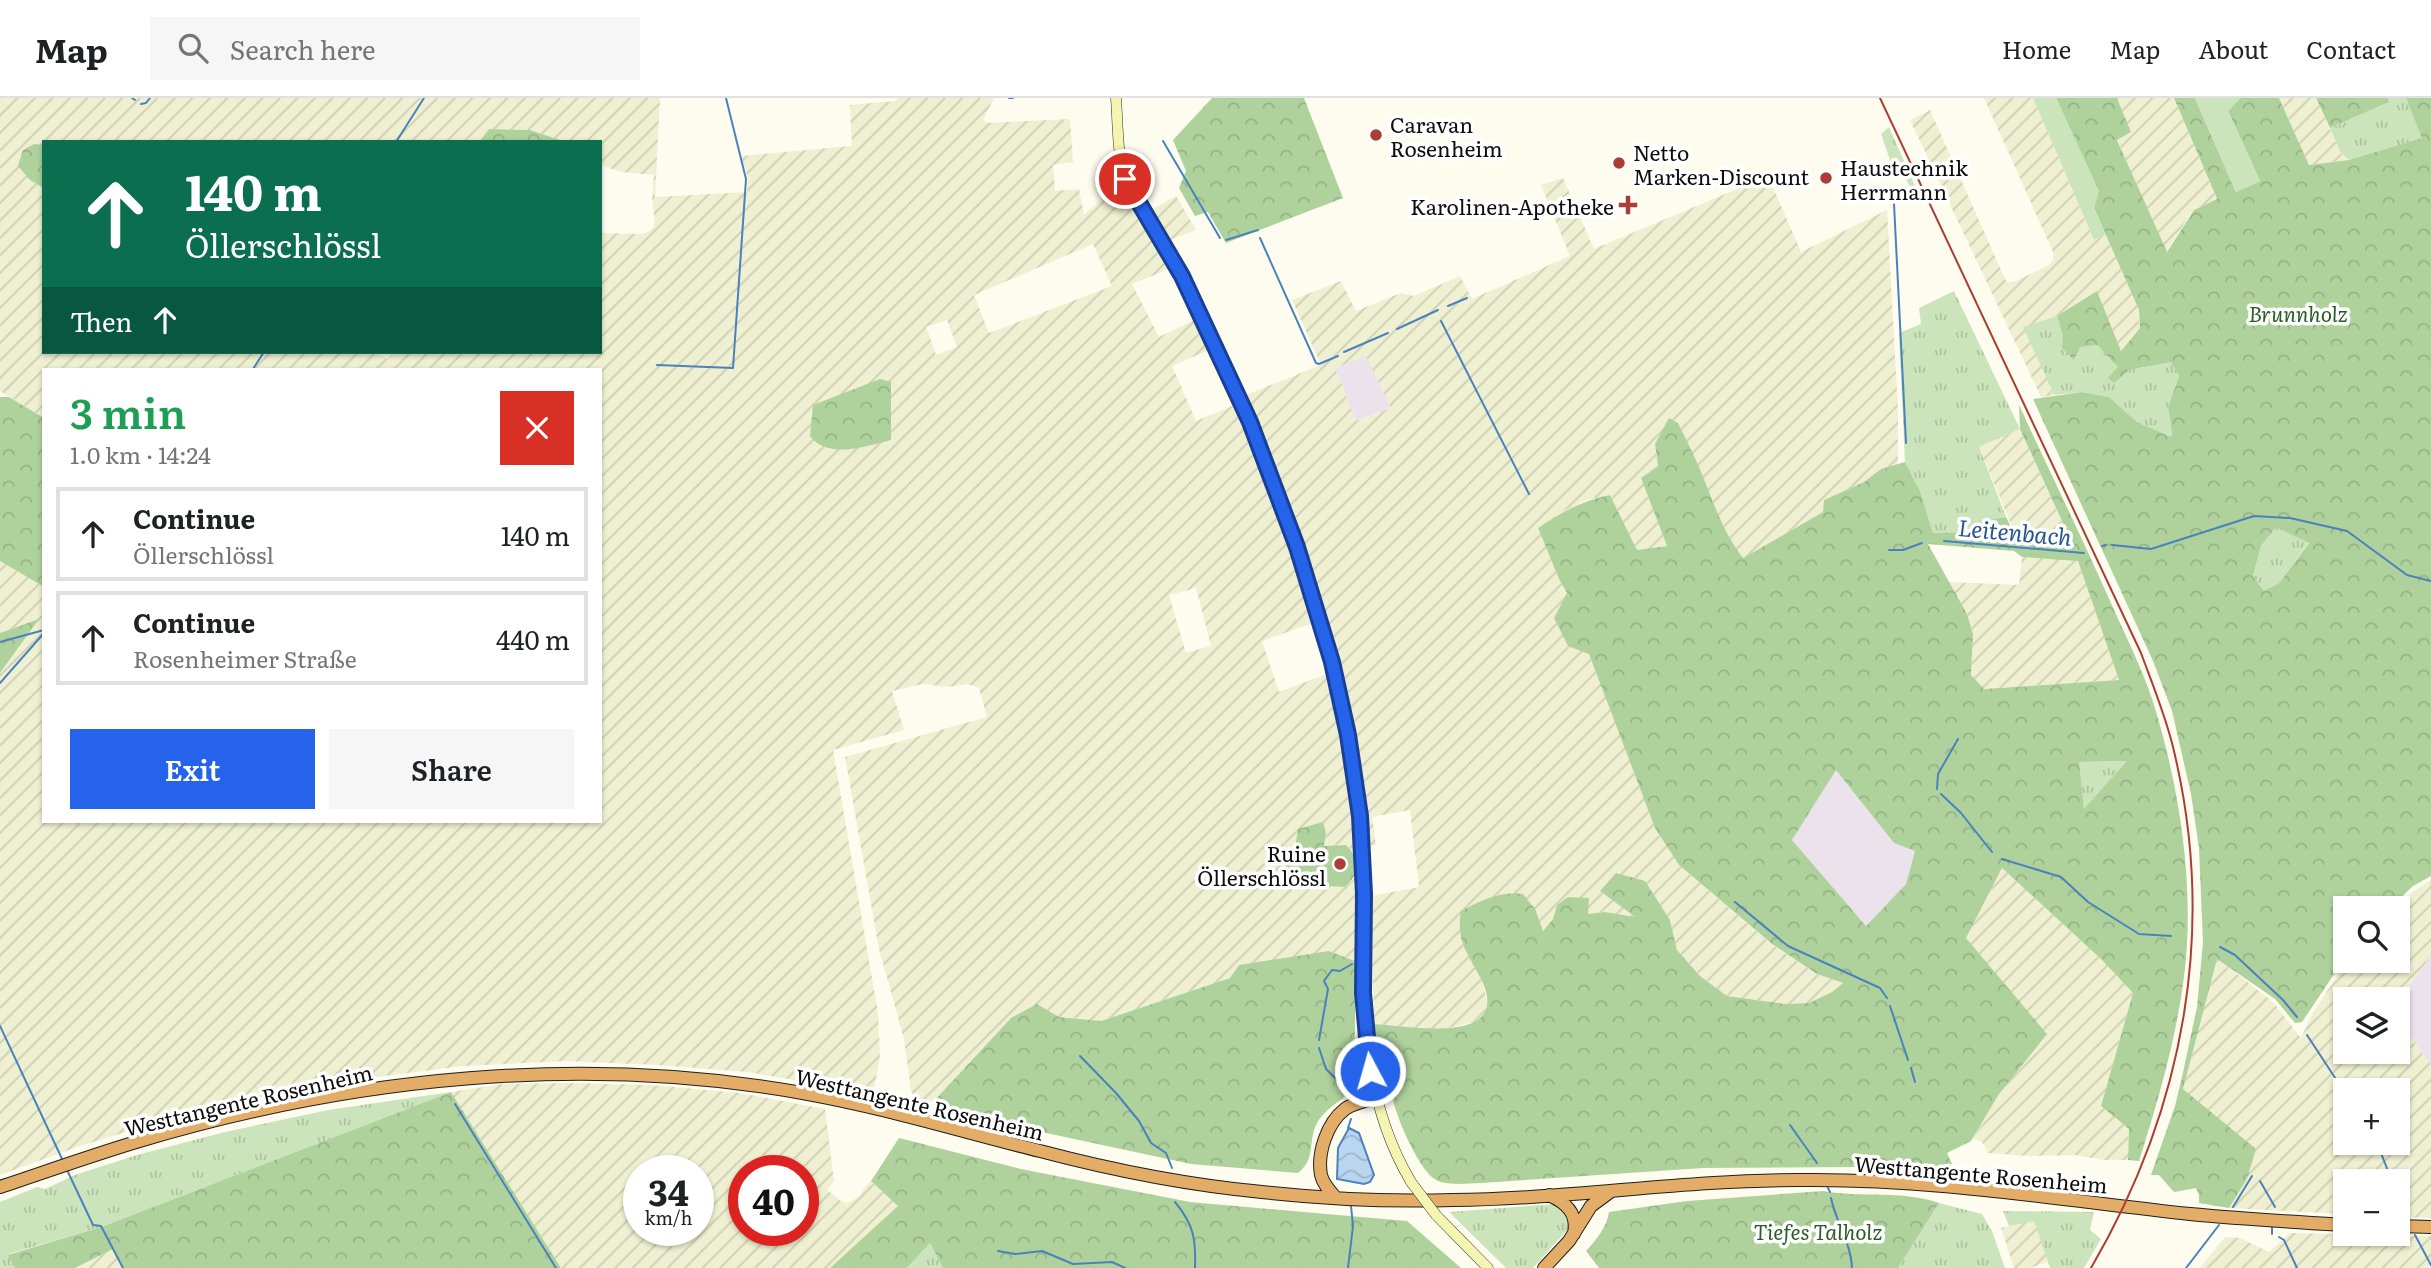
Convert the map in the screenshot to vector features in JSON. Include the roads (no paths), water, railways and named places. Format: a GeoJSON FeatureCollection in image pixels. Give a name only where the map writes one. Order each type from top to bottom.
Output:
{"type":"FeatureCollection","features":[{"type":"Feature","properties":{"kind":"highway","name":"Westtangente Rosenheim"},"geometry":{"type":"LineString","coordinates":[[0,1187],[140,1141],[345,1093],[477,1077],[632,1074],[709,1080],[807,1094],[1117,1169],[1212,1185],[1301,1195],[1457,1200],[1799,1180],[1919,1183],[2191,1214],[2333,1224]]}},
{"type":"Feature","properties":{"kind":"highway"},"geometry":{"type":"LineString","coordinates":[[1336,1198],[1326,1187],[1321,1174],[1324,1141],[1330,1126],[1342,1111],[1350,1106],[1376,1098]]}},
{"type":"Feature","properties":{"kind":"highway"},"geometry":{"type":"LineString","coordinates":[[1301,1195],[1310,1190],[1321,1174]]}},
{"type":"Feature","properties":{"kind":"highway"},"geometry":{"type":"LineString","coordinates":[[1544,1268],[1574,1234],[1597,1199],[1613,1190]]}},
{"type":"Feature","properties":{"kind":"highway"},"geometry":{"type":"LineString","coordinates":[[1548,1195],[1562,1202],[1572,1213],[1575,1220],[1574,1234]]}},
{"type":"Feature","properties":{"kind":"highway"},"geometry":{"type":"LineString","coordinates":[[2410,1226],[2431,1227]]}},
{"type":"Feature","properties":{"kind":"street"},"geometry":{"type":"LineString","coordinates":[[1116,98],[1125,179],[1170,254],[1250,422],[1297,547],[1332,662],[1348,735],[1363,851],[1363,993],[1368,1059],[1386,1132],[1411,1182],[1436,1215],[1488,1268]]}},
{"type":"Feature","properties":{"kind":"water"},"geometry":{"type":"Polygon","coordinates":[[[1349,1128],[1359,1133],[1374,1175],[1370,1182],[1364,1184],[1337,1179],[1338,1148],[1349,1128]]]}},
{"type":"Feature","properties":{"kind":"waterway"},"geometry":{"type":"LineString","coordinates":[[141,104],[150,98]]}},
{"type":"Feature","properties":{"kind":"waterway"},"geometry":{"type":"LineString","coordinates":[[397,140],[424,98]]}},
{"type":"Feature","properties":{"kind":"waterway"},"geometry":{"type":"LineString","coordinates":[[657,365],[733,368],[746,179],[726,98]]}},
{"type":"Feature","properties":{"kind":"waterway"},"geometry":{"type":"LineString","coordinates":[[1163,141],[1220,238]]}},
{"type":"Feature","properties":{"kind":"waterway"},"geometry":{"type":"LineString","coordinates":[[1894,204],[1906,443]]}},
{"type":"Feature","properties":{"kind":"waterway"},"geometry":{"type":"LineString","coordinates":[[1226,240],[1258,230]]}},
{"type":"Feature","properties":{"kind":"waterway"},"geometry":{"type":"LineString","coordinates":[[1260,238],[1316,363],[1338,356]]}},
{"type":"Feature","properties":{"kind":"waterway"},"geometry":{"type":"LineString","coordinates":[[1448,306],[1467,298]]}},
{"type":"Feature","properties":{"kind":"waterway"},"geometry":{"type":"LineString","coordinates":[[1397,329],[1438,310]]}},
{"type":"Feature","properties":{"kind":"waterway"},"geometry":{"type":"LineString","coordinates":[[1441,321],[1529,494]]}},
{"type":"Feature","properties":{"kind":"waterway"},"geometry":{"type":"LineString","coordinates":[[1344,352],[1388,333]]}},
{"type":"Feature","properties":{"kind":"waterway"},"geometry":{"type":"LineString","coordinates":[[254,368],[263,354]]}},
{"type":"Feature","properties":{"kind":"waterway","name":"Leitenbach"},"geometry":{"type":"LineString","coordinates":[[2112,545],[2151,549],[2254,516],[2290,518],[2347,531],[2407,575],[2431,581]]}},
{"type":"Feature","properties":{"kind":"waterway","name":"Leitenbach"},"geometry":{"type":"LineString","coordinates":[[1944,541],[2084,553]]}},
{"type":"Feature","properties":{"kind":"waterway","name":"Leitenbach"},"geometry":{"type":"LineString","coordinates":[[1889,550],[1903,550],[1922,543]]}},
{"type":"Feature","properties":{"kind":"waterway"},"geometry":{"type":"LineString","coordinates":[[2102,546],[2106,545]]}},
{"type":"Feature","properties":{"kind":"waterway"},"geometry":{"type":"LineString","coordinates":[[0,642],[42,631]]}},
{"type":"Feature","properties":{"kind":"waterway"},"geometry":{"type":"LineString","coordinates":[[0,683],[42,635]]}},
{"type":"Feature","properties":{"kind":"waterway"},"geometry":{"type":"LineString","coordinates":[[1937,789],[1938,774],[1958,739]]}},
{"type":"Feature","properties":{"kind":"waterway"},"geometry":{"type":"LineString","coordinates":[[1941,794],[1961,813],[1992,852]]}},
{"type":"Feature","properties":{"kind":"waterway"},"geometry":{"type":"LineString","coordinates":[[2002,859],[2061,877],[2088,902],[2139,934],[2171,936]]}},
{"type":"Feature","properties":{"kind":"waterway"},"geometry":{"type":"LineString","coordinates":[[1735,902],[1788,946],[1880,988],[1887,998]]}},
{"type":"Feature","properties":{"kind":"waterway"},"geometry":{"type":"LineString","coordinates":[[2220,947],[2235,955],[2283,1000],[2297,1017]]}},
{"type":"Feature","properties":{"kind":"waterway"},"geometry":{"type":"LineString","coordinates":[[1319,1040],[1328,989],[1324,981],[1332,970],[1340,971],[1352,964]]}},
{"type":"Feature","properties":{"kind":"waterway"},"geometry":{"type":"LineString","coordinates":[[1890,1006],[1908,1060]]}},
{"type":"Feature","properties":{"kind":"waterway"},"geometry":{"type":"LineString","coordinates":[[0,1026],[63,1161]]}},
{"type":"Feature","properties":{"kind":"waterway"},"geometry":{"type":"LineString","coordinates":[[2307,1035],[2335,1078]]}},
{"type":"Feature","properties":{"kind":"waterway"},"geometry":{"type":"LineString","coordinates":[[1319,1048],[1326,1069],[1341,1084],[1343,1094]]}},
{"type":"Feature","properties":{"kind":"waterway"},"geometry":{"type":"LineString","coordinates":[[1080,1056],[1139,1121],[1151,1143],[1166,1153],[1172,1168]]}},
{"type":"Feature","properties":{"kind":"waterway"},"geometry":{"type":"LineString","coordinates":[[1911,1068],[1915,1082]]}},
{"type":"Feature","properties":{"kind":"waterway"},"geometry":{"type":"LineString","coordinates":[[455,1104],[556,1268]]}},
{"type":"Feature","properties":{"kind":"waterway"},"geometry":{"type":"LineString","coordinates":[[1348,1128],[1351,1119]]}},
{"type":"Feature","properties":{"kind":"waterway"},"geometry":{"type":"LineString","coordinates":[[1790,1125],[1817,1163]]}},
{"type":"Feature","properties":{"kind":"waterway"},"geometry":{"type":"LineString","coordinates":[[2382,1155],[2387,1169]]}},
{"type":"Feature","properties":{"kind":"waterway"},"geometry":{"type":"LineString","coordinates":[[67,1170],[93,1225],[101,1226],[123,1268]]}},
{"type":"Feature","properties":{"kind":"waterway"},"geometry":{"type":"LineString","coordinates":[[2233,1207],[2252,1176]]}},
{"type":"Feature","properties":{"kind":"waterway"},"geometry":{"type":"LineString","coordinates":[[2260,1181],[2275,1207]]}},
{"type":"Feature","properties":{"kind":"waterway"},"geometry":{"type":"LineString","coordinates":[[1828,1188],[1830,1192]]}},
{"type":"Feature","properties":{"kind":"waterway"},"geometry":{"type":"LineString","coordinates":[[1831,1198],[1849,1250],[1852,1268]]}},
{"type":"Feature","properties":{"kind":"waterway"},"geometry":{"type":"LineString","coordinates":[[1175,1202],[1193,1233],[1195,1268]]}},
{"type":"Feature","properties":{"kind":"waterway"},"geometry":{"type":"LineString","coordinates":[[1348,1268],[1353,1226],[1351,1206]]}},
{"type":"Feature","properties":{"kind":"waterway"},"geometry":{"type":"LineString","coordinates":[[2186,1268],[2219,1225]]}},
{"type":"Feature","properties":{"kind":"waterway"},"geometry":{"type":"LineString","coordinates":[[2272,1226],[2272,1234]]}},
{"type":"Feature","properties":{"kind":"waterway"},"geometry":{"type":"LineString","coordinates":[[2415,1235],[2431,1265]]}},
{"type":"Feature","properties":{"kind":"waterway"},"geometry":{"type":"LineString","coordinates":[[2279,1237],[2284,1240],[2297,1268]]}},
{"type":"Feature","properties":{"kind":"waterway"},"geometry":{"type":"LineString","coordinates":[[998,1251],[1015,1254],[1042,1251],[1073,1264],[1112,1262],[1125,1268]]}},
{"type":"Feature","properties":{"kind":"railway"},"geometry":{"type":"LineString","coordinates":[[1880,98],[2141,653],[2169,731],[2186,811],[2192,880],[2191,947],[2184,1014],[2170,1079],[2150,1144],[2123,1207],[2091,1268]]}},
{"type":"Feature","properties":{"kind":"place","name":"Caravan Rosenheim"},"geometry":{"type":"Point","coordinates":[1376,135]}},
{"type":"Feature","properties":{"kind":"place","name":"Netto Marken-Discount"},"geometry":{"type":"Point","coordinates":[1619,163]}},
{"type":"Feature","properties":{"kind":"place","name":"Haustechnik Herrmann"},"geometry":{"type":"Point","coordinates":[1826,178]}},
{"type":"Feature","properties":{"kind":"place","name":"Karolinen-Apotheke"},"geometry":{"type":"Point","coordinates":[1628,205]}},
{"type":"Feature","properties":{"kind":"place","name":"Ruine Öllerschlössl"},"geometry":{"type":"Point","coordinates":[1340,864]}},
{"type":"Feature","properties":{"kind":"park label","name":"Brunnholz"},"geometry":{"type":"Point","coordinates":[2298,312]}},
{"type":"Feature","properties":{"kind":"park label","name":"Tiefes Talholz"},"geometry":{"type":"Point","coordinates":[1818,1230]}}]}
